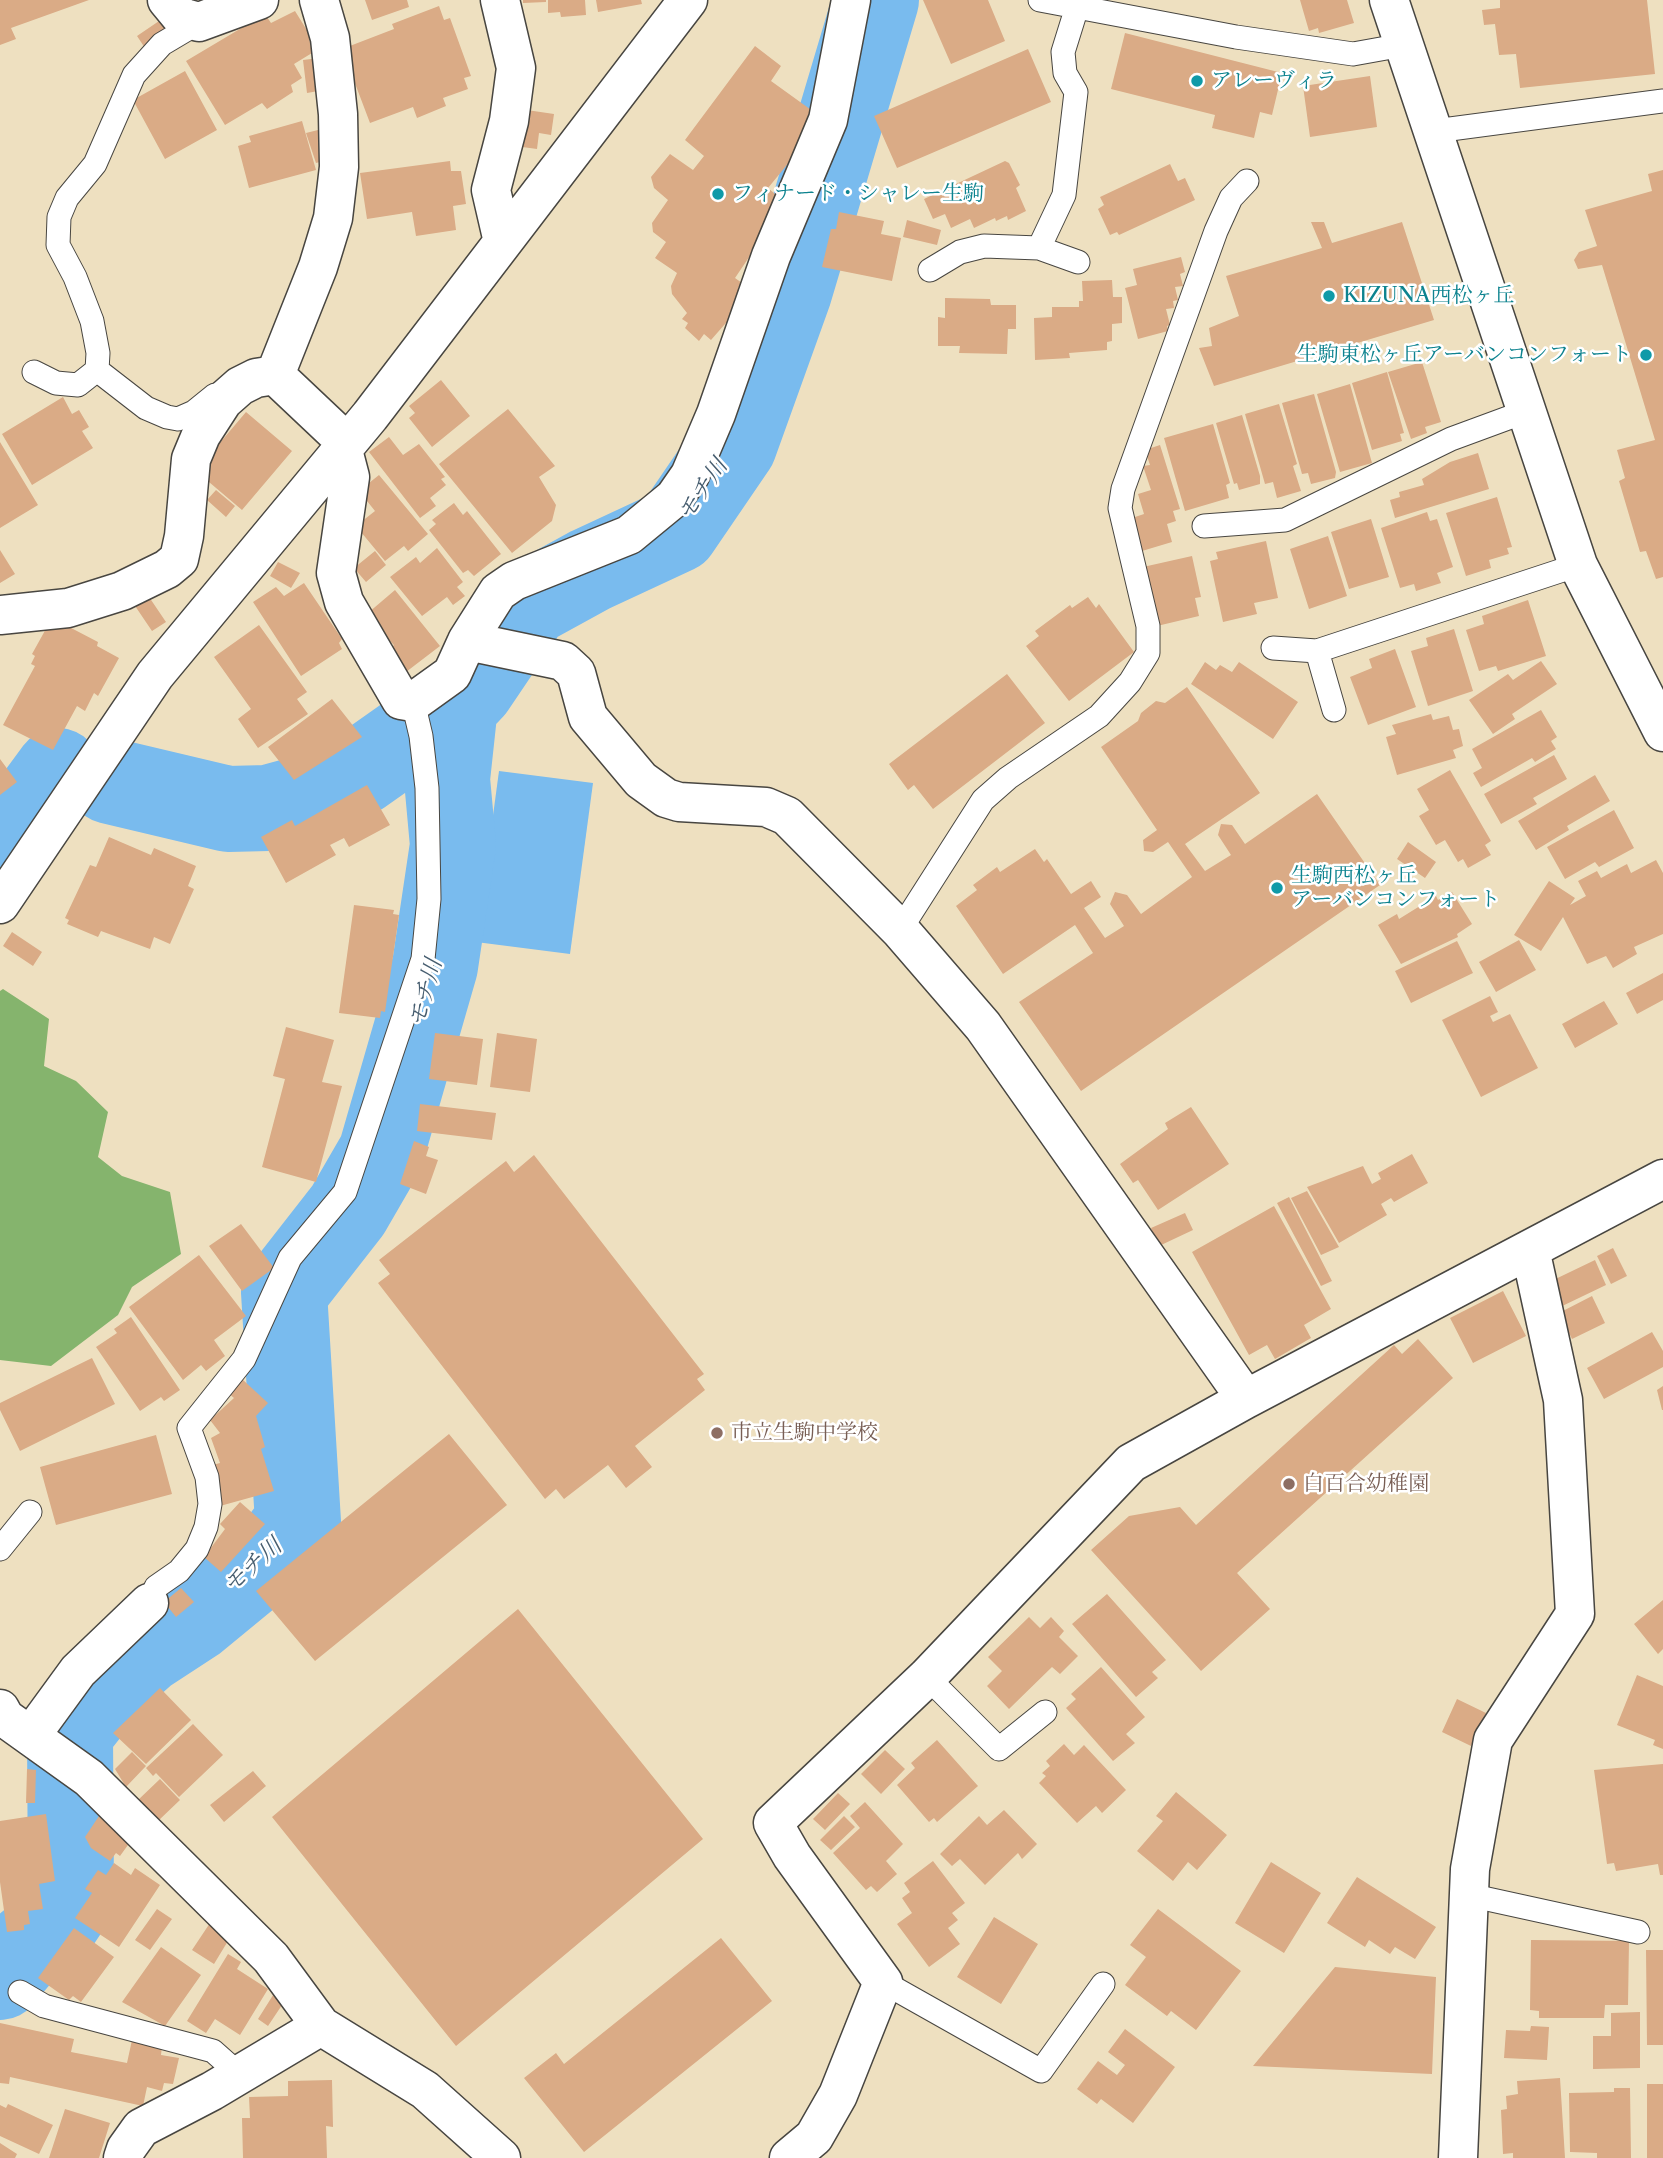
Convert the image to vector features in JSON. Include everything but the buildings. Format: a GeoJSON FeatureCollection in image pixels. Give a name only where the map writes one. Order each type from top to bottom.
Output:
{"type":"FeatureCollection","features":[{"type":"Feature","properties":{"kind":"street"},"geometry":{"type":"LineString","coordinates":[[167,0],[181,17],[199,22],[259,0]]}},
{"type":"Feature","properties":{"kind":"street"},"geometry":{"type":"LineString","coordinates":[[0,615],[68,608],[122,591],[167,569],[178,559],[184,536],[191,459],[223,401],[257,380],[318,267],[333,218],[340,167],[338,114],[330,38],[319,0]]}},
{"type":"Feature","properties":{"kind":"street"},"geometry":{"type":"LineString","coordinates":[[500,0],[516,68],[509,121],[491,190],[503,242]]}},
{"type":"Feature","properties":{"kind":"street"},"geometry":{"type":"LineString","coordinates":[[0,904],[155,675],[345,446],[688,0]]}},
{"type":"Feature","properties":{"kind":"street"},"geometry":{"type":"LineString","coordinates":[[257,380],[345,446],[349,477],[336,573],[344,602],[401,700],[415,715],[452,674],[498,593],[506,586],[629,534],[674,498],[690,475],[716,414],[772,256],[828,120],[851,0]]}},
{"type":"Feature","properties":{"kind":"street"},"geometry":{"type":"LineString","coordinates":[[1389,0],[1578,565],[1612,638],[1663,732]]}},
{"type":"Feature","properties":{"kind":"street"},"geometry":{"type":"LineString","coordinates":[[472,642],[563,661],[576,673],[588,717],[641,780],[666,798],[679,802],[766,807],[787,816],[900,930],[983,1026],[1246,1399]]}},
{"type":"Feature","properties":{"kind":"street"},"geometry":{"type":"LineString","coordinates":[[789,2158],[814,2137],[838,2095],[883,1982],[792,1856],[773,1823],[927,1676],[1130,1463],[1663,1179]]}},
{"type":"Feature","properties":{"kind":"street"},"geometry":{"type":"LineString","coordinates":[[1458,2158],[1470,1869],[1493,1740],[1575,1614],[1563,1400],[1530,1249]]}},
{"type":"Feature","properties":{"kind":"street"},"geometry":{"type":"LineString","coordinates":[[37,1738],[78,1671],[149,1603]]}},
{"type":"Feature","properties":{"kind":"street"},"geometry":{"type":"LineString","coordinates":[[0,1709],[5,1718],[37,1738],[89,1778],[271,1958],[321,2026],[425,2090],[500,2158]]}},
{"type":"Feature","properties":{"kind":"street"},"geometry":{"type":"LineString","coordinates":[[123,2158],[141,2128],[240,2075],[321,2026]]}},
{"type":"Feature","properties":{"kind":"lane"},"geometry":{"type":"LineString","coordinates":[[1040,0],[1237,37],[1353,54],[1403,45]]}},
{"type":"Feature","properties":{"kind":"lane"},"geometry":{"type":"LineString","coordinates":[[1039,248],[1064,195],[1076,92],[1065,73],[1063,52],[1077,7]]}},
{"type":"Feature","properties":{"kind":"lane"},"geometry":{"type":"LineString","coordinates":[[34,372],[56,383],[78,386],[97,370],[98,353],[92,321],[75,277],[58,245],[59,217],[67,198],[95,164],[134,75],[162,44],[199,22]]}},
{"type":"Feature","properties":{"kind":"lane"},"geometry":{"type":"LineString","coordinates":[[1435,131],[1663,101]]}},
{"type":"Feature","properties":{"kind":"lane"},"geometry":{"type":"LineString","coordinates":[[900,930],[983,800],[1007,778],[1099,716],[1129,682],[1148,653],[1148,626],[1120,508],[1123,489],[1216,231],[1231,198],[1247,181]]}},
{"type":"Feature","properties":{"kind":"lane"},"geometry":{"type":"LineString","coordinates":[[930,270],[960,252],[984,246],[1039,248],[1078,262]]}},
{"type":"Feature","properties":{"kind":"lane"},"geometry":{"type":"LineString","coordinates":[[97,370],[146,408],[178,419],[194,412],[226,385],[257,380]]}},
{"type":"Feature","properties":{"kind":"lane"},"geometry":{"type":"LineString","coordinates":[[1203,526],[1285,520],[1451,439],[1527,411]]}},
{"type":"Feature","properties":{"kind":"lane"},"geometry":{"type":"LineString","coordinates":[[1273,648],[1317,651],[1578,565]]}},
{"type":"Feature","properties":{"kind":"lane"},"geometry":{"type":"LineString","coordinates":[[1317,651],[1334,710]]}},
{"type":"Feature","properties":{"kind":"lane"},"geometry":{"type":"LineString","coordinates":[[149,1603],[156,1587],[179,1571],[197,1549],[206,1527],[210,1504],[207,1477],[189,1427],[244,1359],[290,1258],[345,1192],[423,960],[429,850],[427,788],[415,715]]}},
{"type":"Feature","properties":{"kind":"lane"},"geometry":{"type":"LineString","coordinates":[[0,1549],[30,1512]]}},
{"type":"Feature","properties":{"kind":"lane"},"geometry":{"type":"LineString","coordinates":[[927,1676],[999,1749],[1045,1712]]}},
{"type":"Feature","properties":{"kind":"lane"},"geometry":{"type":"LineString","coordinates":[[1469,1895],[1638,1932]]}},
{"type":"Feature","properties":{"kind":"lane"},"geometry":{"type":"LineString","coordinates":[[883,1982],[1041,2071],[1102,1984]]}},
{"type":"Feature","properties":{"kind":"lane"},"geometry":{"type":"LineString","coordinates":[[20,1992],[44,2006],[213,2051],[240,2075]]}},
{"type":"Feature","properties":{"kind":"green space"},"geometry":{"type":"Polygon","coordinates":[[[3,989],[49,1019],[44,1066],[76,1081],[108,1112],[98,1157],[122,1176],[170,1192],[181,1254],[132,1287],[118,1315],[51,1366],[0,1360],[0,991],[3,989]]]}},
{"type":"Feature","properties":{"kind":"water"},"geometry":{"type":"Polygon","coordinates":[[[499,771],[593,783],[570,954],[476,942],[499,771]]]}},
{"type":"Feature","properties":{"kind":"waterway","name":"モチ川"},"geometry":{"type":"LineString","coordinates":[[0,1977],[22,1951],[57,1922],[71,1901],[70,1732],[108,1684],[145,1651],[194,1619],[273,1554],[298,1522],[284,1292],[348,1210],[381,1153],[435,966],[453,845],[447,779],[455,705],[472,687],[528,604],[590,570],[676,530],[734,445],[789,292],[876,0]]}},
{"type":"Feature","properties":{"kind":"waterway"},"geometry":{"type":"LineString","coordinates":[[110,781],[228,809],[268,808],[312,796],[360,772],[455,705]]}},
{"type":"Feature","properties":{"kind":"waterway"},"geometry":{"type":"LineString","coordinates":[[0,850],[58,771]]}},
{"type":"Feature","properties":{"kind":"place","name":"アレーヴィラ"},"geometry":{"type":"Point","coordinates":[1197,81]}},
{"type":"Feature","properties":{"kind":"place","name":"フィナード・シャレー生駒"},"geometry":{"type":"Point","coordinates":[718,194]}},
{"type":"Feature","properties":{"kind":"place","name":"KIZUNA西松ヶ丘"},"geometry":{"type":"Point","coordinates":[1329,296]}},
{"type":"Feature","properties":{"kind":"place","name":"生駒東松ヶ丘アーバンコンフォート"},"geometry":{"type":"Point","coordinates":[1646,355]}},
{"type":"Feature","properties":{"kind":"place","name":"生駒西松ヶ丘 アーバンコンフォート"},"geometry":{"type":"Point","coordinates":[1277,888]}},
{"type":"Feature","properties":{"kind":"place","name":"市立生駒中学校"},"geometry":{"type":"Point","coordinates":[717,1433]}},
{"type":"Feature","properties":{"kind":"place","name":"白百合幼稚園"},"geometry":{"type":"Point","coordinates":[1289,1484]}}]}
